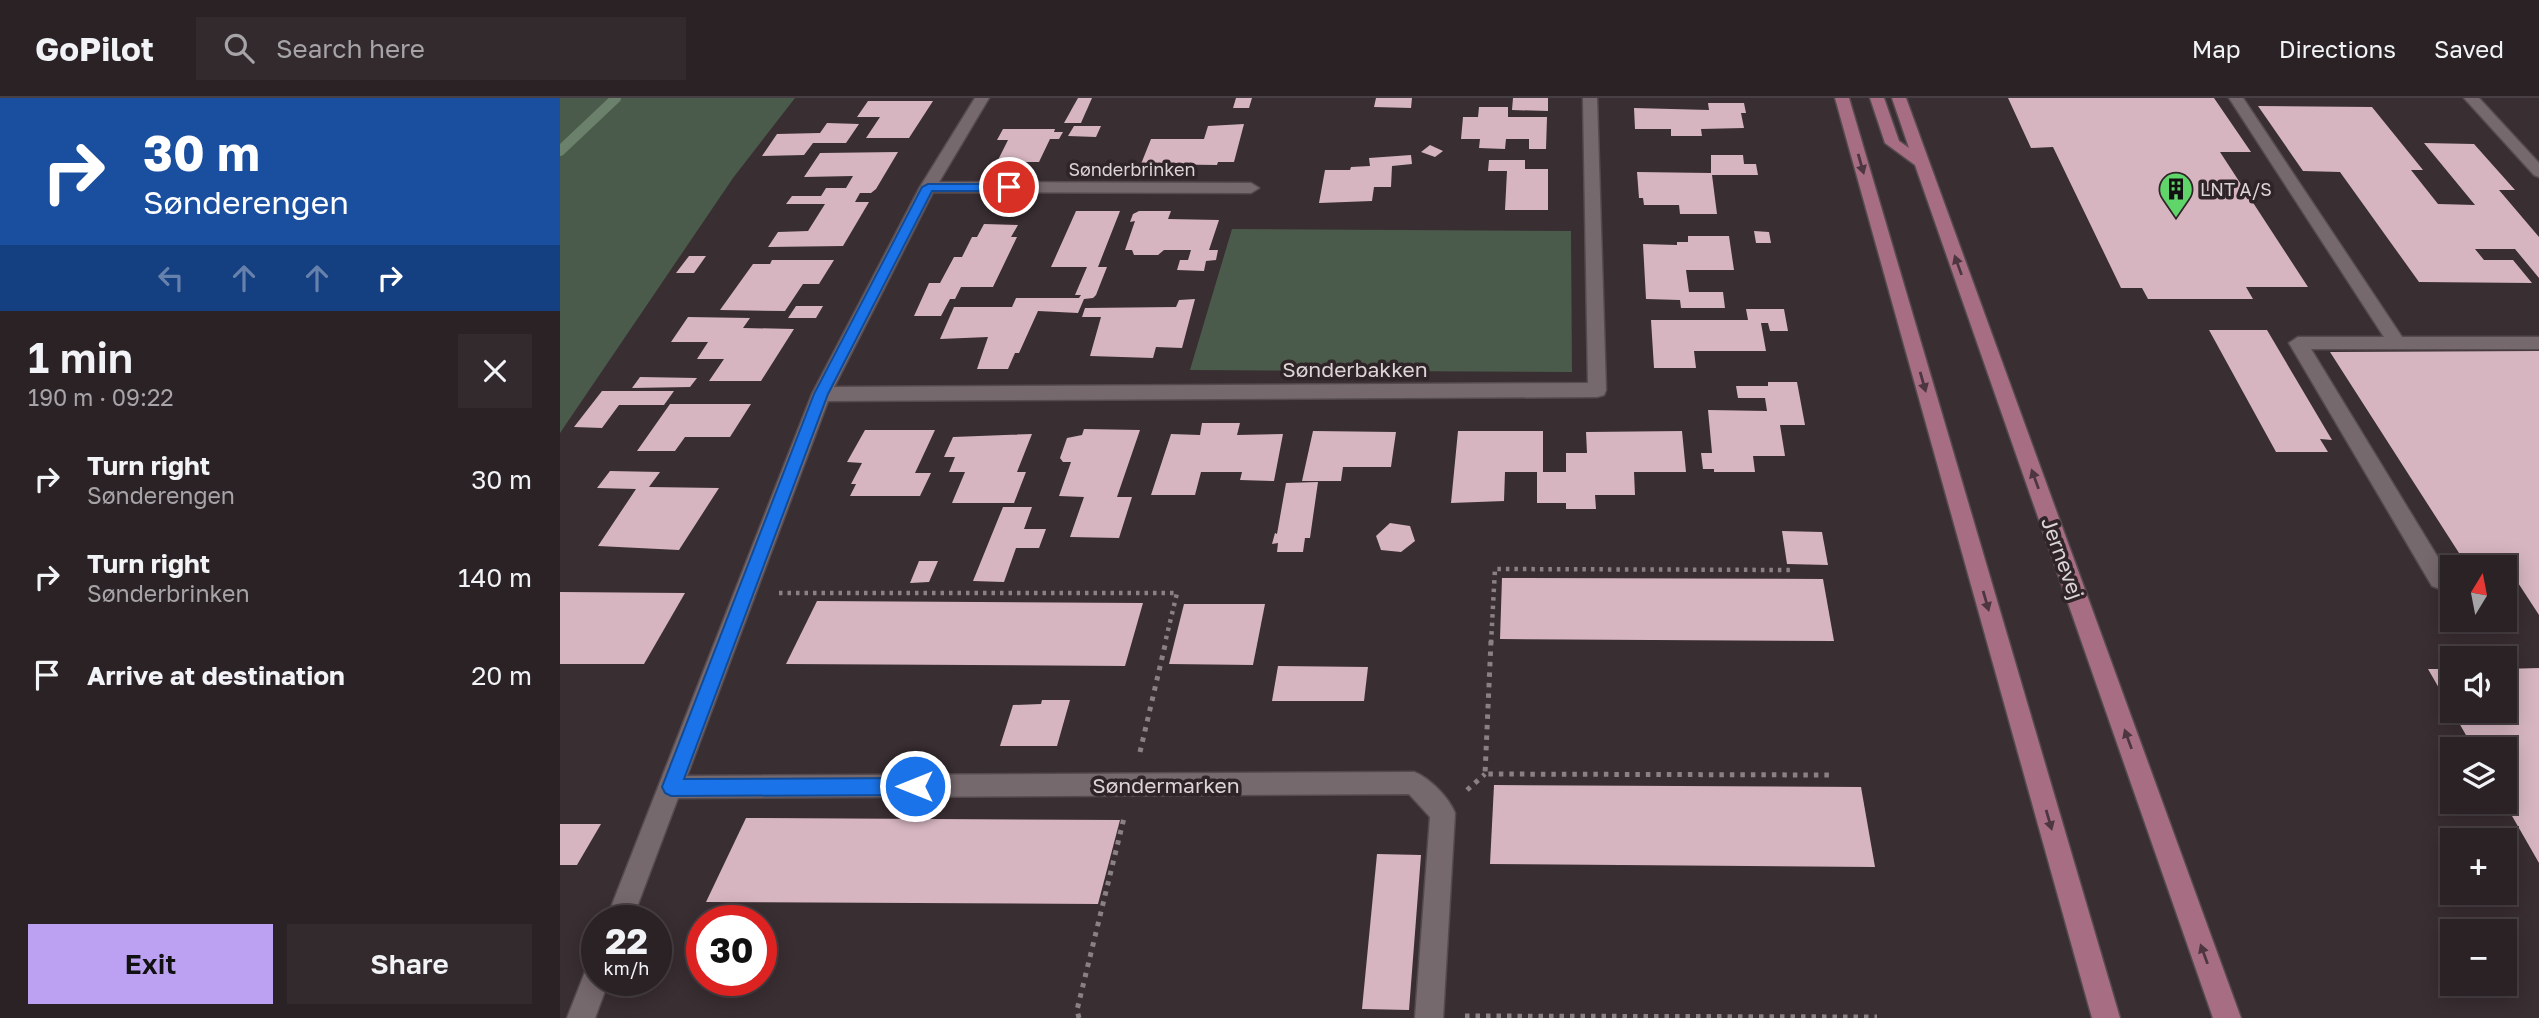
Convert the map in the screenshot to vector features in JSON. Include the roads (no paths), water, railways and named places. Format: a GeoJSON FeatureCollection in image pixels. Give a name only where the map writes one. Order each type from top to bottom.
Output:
{"type":"FeatureCollection","features":[{"type":"Feature","properties":{"kind":"main road"},"geometry":{"type":"LineString","coordinates":[[1842,98],[2106,1018]]}},
{"type":"Feature","properties":{"kind":"main road"},"geometry":{"type":"LineString","coordinates":[[1877,98],[1892,144],[1922,163]]}},
{"type":"Feature","properties":{"kind":"main road","name":"Jernevej"},"geometry":{"type":"LineString","coordinates":[[1899,98],[2227,1018]]}},
{"type":"Feature","properties":{"kind":"street"},"geometry":{"type":"LineString","coordinates":[[625,905],[821,394],[928,187],[982,98]]}},
{"type":"Feature","properties":{"kind":"street","name":"Sønderbakken"},"geometry":{"type":"LineString","coordinates":[[821,394],[1597,390],[1590,98]]}},
{"type":"Feature","properties":{"kind":"street"},"geometry":{"type":"LineString","coordinates":[[2236,98],[2397,343]]}},
{"type":"Feature","properties":{"kind":"street"},"geometry":{"type":"LineString","coordinates":[[2471,98],[2539,172]]}},
{"type":"Feature","properties":{"kind":"street","name":"Sønderbrinken"},"geometry":{"type":"LineString","coordinates":[[928,187],[1251,188]]}},
{"type":"Feature","properties":{"kind":"street"},"geometry":{"type":"LineString","coordinates":[[2440,580],[2298,343],[2539,343]]}},
{"type":"Feature","properties":{"kind":"street","name":"Søndermarken"},"geometry":{"type":"LineString","coordinates":[[671,787],[1414,783],[1443,813],[1429,1017]]}},
{"type":"Feature","properties":{"kind":"street"},"geometry":{"type":"LineString","coordinates":[[581,1018],[590,996]]}},
{"type":"Feature","properties":{"kind":"waterway"},"geometry":{"type":"LineString","coordinates":[[560,151],[616,98]]}},
{"type":"Feature","properties":{"kind":"place","name":"LNT A/S"},"geometry":{"type":"Point","coordinates":[2176,219]}}]}
